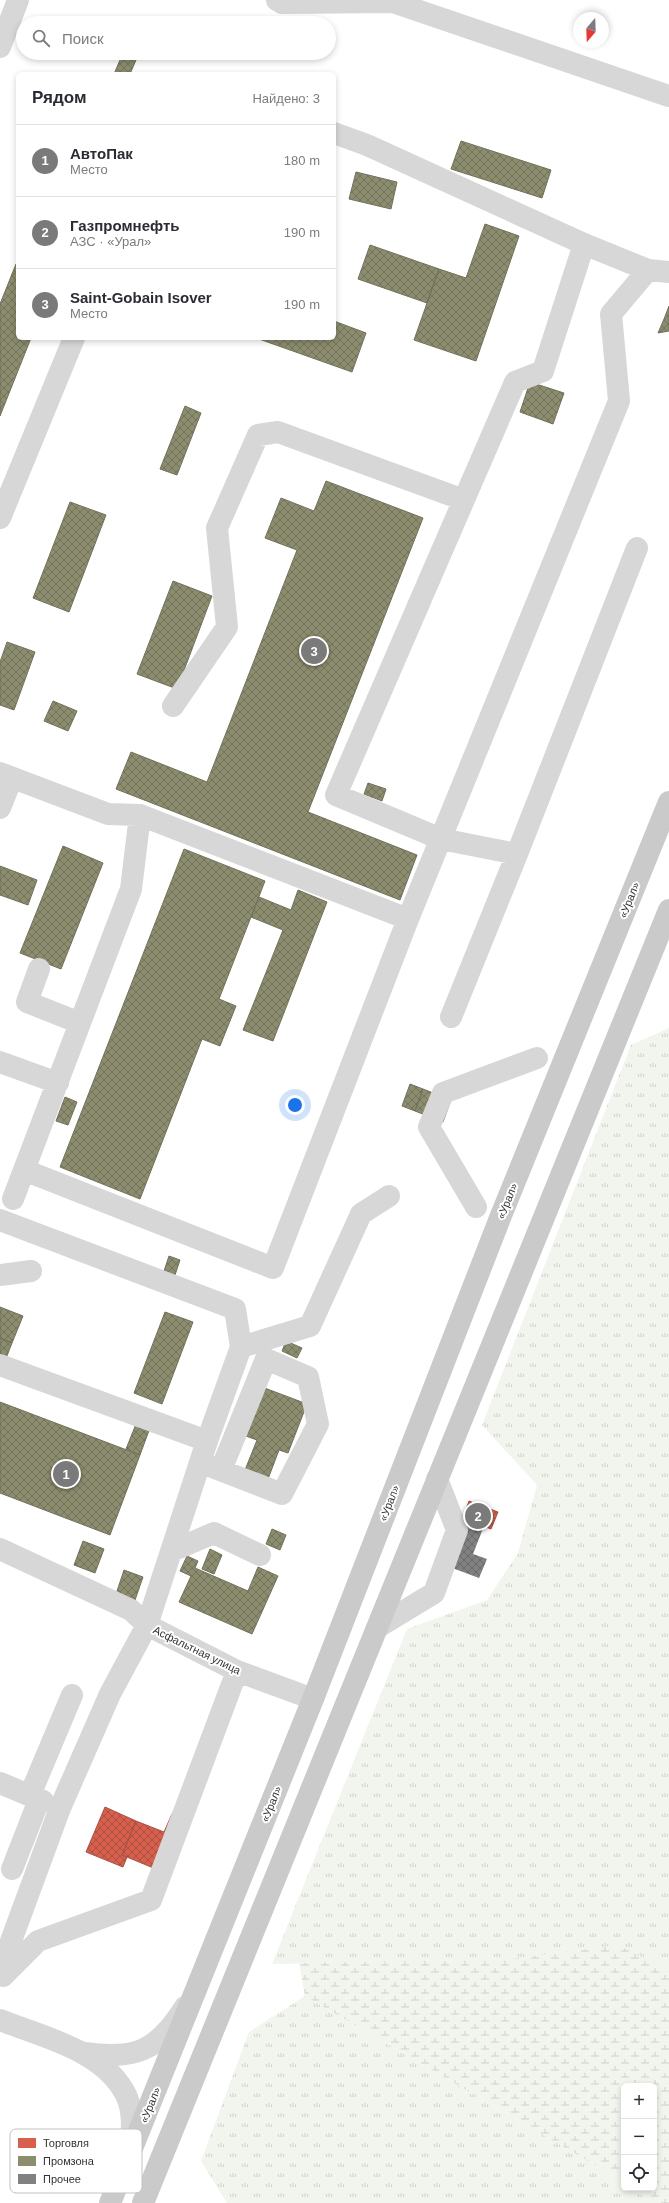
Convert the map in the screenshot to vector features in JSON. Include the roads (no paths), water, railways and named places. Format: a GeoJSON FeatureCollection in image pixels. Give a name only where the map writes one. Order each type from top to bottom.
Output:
{"type":"FeatureCollection","features":[{"type":"Feature","properties":{"kind":"main road","name":"«Урал»"},"geometry":{"type":"LineString","coordinates":[[141,2129],[313,1699],[500,1218],[669,802]]}},
{"type":"Feature","properties":{"kind":"main road"},"geometry":{"type":"LineString","coordinates":[[143,2203],[378,1627],[436,1479],[669,910]]}},
{"type":"Feature","properties":{"kind":"main road","name":"«Урал»"},"geometry":{"type":"LineString","coordinates":[[110,2203],[114,2193]]}},
{"type":"Feature","properties":{"kind":"street"},"geometry":{"type":"LineString","coordinates":[[0,47],[18,0]]}},
{"type":"Feature","properties":{"kind":"street"},"geometry":{"type":"LineString","coordinates":[[277,0],[282,3],[393,1],[669,96]]}},
{"type":"Feature","properties":{"kind":"street"},"geometry":{"type":"LineString","coordinates":[[24,1170],[273,1268],[408,919],[618,401],[611,314],[659,271],[584,244],[367,145],[336,134]]}},
{"type":"Feature","properties":{"kind":"street"},"geometry":{"type":"LineString","coordinates":[[517,854],[441,839],[336,795],[515,382],[543,371],[584,244]]}},
{"type":"Feature","properties":{"kind":"street"},"geometry":{"type":"LineString","coordinates":[[0,518],[73,340]]}},
{"type":"Feature","properties":{"kind":"street"},"geometry":{"type":"LineString","coordinates":[[173,706],[227,627],[217,528],[258,435],[278,432],[464,500]]}},
{"type":"Feature","properties":{"kind":"street"},"geometry":{"type":"LineString","coordinates":[[450,1017],[517,854],[637,548]]}},
{"type":"Feature","properties":{"kind":"street"},"geometry":{"type":"LineString","coordinates":[[0,808],[6,776],[108,814],[140,815],[408,919]]}},
{"type":"Feature","properties":{"kind":"street"},"geometry":{"type":"LineString","coordinates":[[13,1199],[131,889],[140,815]]}},
{"type":"Feature","properties":{"kind":"street"},"geometry":{"type":"LineString","coordinates":[[39,969],[27,1002],[80,1023]]}},
{"type":"Feature","properties":{"kind":"street"},"geometry":{"type":"LineString","coordinates":[[476,1207],[429,1127],[443,1093],[537,1058]]}},
{"type":"Feature","properties":{"kind":"street"},"geometry":{"type":"LineString","coordinates":[[0,1062],[58,1083]]}},
{"type":"Feature","properties":{"kind":"street"},"geometry":{"type":"LineString","coordinates":[[241,1347],[310,1326],[361,1214],[389,1196]]}},
{"type":"Feature","properties":{"kind":"street"},"geometry":{"type":"LineString","coordinates":[[0,1220],[235,1309],[241,1347],[207,1441],[211,1466]]}},
{"type":"Feature","properties":{"kind":"street"},"geometry":{"type":"LineString","coordinates":[[0,1275],[31,1271]]}},
{"type":"Feature","properties":{"kind":"street"},"geometry":{"type":"LineString","coordinates":[[2,1978],[11,1941],[60,1808],[110,1694],[147,1625],[172,1551],[211,1466],[266,1359],[308,1377],[318,1424],[282,1494],[211,1466]]}},
{"type":"Feature","properties":{"kind":"street"},"geometry":{"type":"LineString","coordinates":[[0,1365],[207,1441]]}},
{"type":"Feature","properties":{"kind":"street"},"geometry":{"type":"LineString","coordinates":[[378,1627],[434,1593],[457,1530],[436,1479]]}},
{"type":"Feature","properties":{"kind":"street"},"geometry":{"type":"LineString","coordinates":[[172,1551],[214,1532],[260,1555]]}},
{"type":"Feature","properties":{"kind":"street","name":"Асфальтная улица"},"geometry":{"type":"LineString","coordinates":[[0,1549],[131,1610],[147,1625],[237,1671],[313,1699]]}},
{"type":"Feature","properties":{"kind":"street"},"geometry":{"type":"LineString","coordinates":[[2,1978],[38,1941],[151,1900],[237,1671]]}},
{"type":"Feature","properties":{"kind":"street"},"geometry":{"type":"LineString","coordinates":[[12,1869],[34,1798],[72,1695]]}},
{"type":"Feature","properties":{"kind":"street"},"geometry":{"type":"LineString","coordinates":[[0,1783],[60,1808]]}},
{"type":"Feature","properties":{"kind":"street"},"geometry":{"type":"LineString","coordinates":[[0,2020],[82,2052],[113,2056],[135,2054],[154,2044],[174,2024],[198,1986]]}},
{"type":"Feature","properties":{"kind":"street"},"geometry":{"type":"LineString","coordinates":[[82,2052],[108,2072],[126,2095],[132,2119],[132,2129]]}},
{"type":"Feature","properties":{"kind":"place","name":"Saint-Gobain Isover"},"geometry":{"type":"Point","coordinates":[314,651]}},
{"type":"Feature","properties":{"kind":"place","name":"АвтоПак"},"geometry":{"type":"Point","coordinates":[66,1474]}},
{"type":"Feature","properties":{"kind":"place","name":"Газпромнефть"},"geometry":{"type":"Point","coordinates":[478,1516]}}]}
